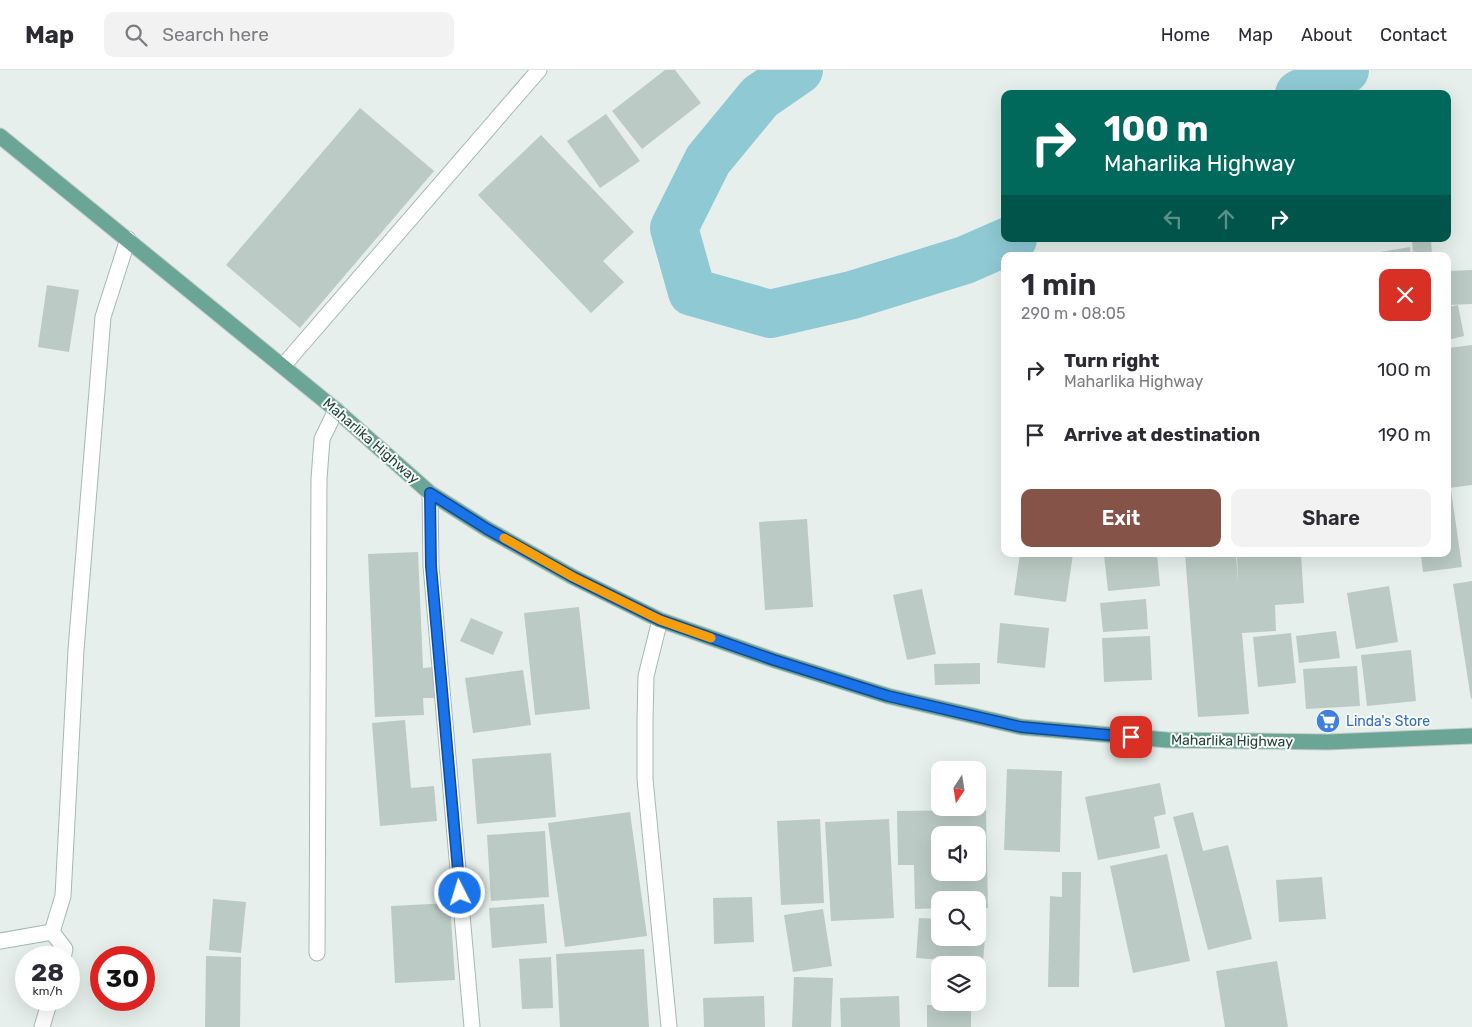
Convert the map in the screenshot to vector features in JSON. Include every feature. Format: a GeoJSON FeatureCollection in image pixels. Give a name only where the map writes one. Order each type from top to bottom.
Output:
{"type":"FeatureCollection","features":[{"type":"Feature","properties":{"kind":"main road","name":"Maharlika Highway"},"geometry":{"type":"LineString","coordinates":[[0,136],[336,410],[430,493],[487,529],[573,577],[660,620],[774,660],[888,696],[1021,727],[1167,740],[1328,742],[1472,736]]}},
{"type":"Feature","properties":{"kind":"street"},"geometry":{"type":"LineString","coordinates":[[283,366],[539,70]]}},
{"type":"Feature","properties":{"kind":"street"},"geometry":{"type":"LineString","coordinates":[[52,932],[63,896],[76,650],[104,318],[128,239]]}},
{"type":"Feature","properties":{"kind":"street"},"geometry":{"type":"LineString","coordinates":[[317,953],[318,479],[322,439],[336,410]]}},
{"type":"Feature","properties":{"kind":"street"},"geometry":{"type":"LineString","coordinates":[[430,493],[431,566],[472,1027]]}},
{"type":"Feature","properties":{"kind":"street"},"geometry":{"type":"LineString","coordinates":[[660,620],[646,676],[646,779],[669,1027]]}},
{"type":"Feature","properties":{"kind":"street"},"geometry":{"type":"LineString","coordinates":[[0,941],[52,932]]}},
{"type":"Feature","properties":{"kind":"street"},"geometry":{"type":"LineString","coordinates":[[52,932],[64,946]]}},
{"type":"Feature","properties":{"kind":"street"},"geometry":{"type":"LineString","coordinates":[[42,1027],[47,1011]]}},
{"type":"Feature","properties":{"kind":"building"},"geometry":{"type":"Polygon","coordinates":[[[665,70],[675,70],[701,103],[642,149],[612,111],[665,70]]]}},
{"type":"Feature","properties":{"kind":"building"},"geometry":{"type":"Polygon","coordinates":[[[360,108],[434,171],[300,328],[226,265],[360,108]]]}},
{"type":"Feature","properties":{"kind":"building"},"geometry":{"type":"Polygon","coordinates":[[[606,114],[640,161],[600,188],[567,141],[606,114]]]}},
{"type":"Feature","properties":{"kind":"building"},"geometry":{"type":"Polygon","coordinates":[[[541,135],[634,232],[603,261],[624,282],[591,313],[478,195],[541,135]]]}},
{"type":"Feature","properties":{"kind":"building"},"geometry":{"type":"Polygon","coordinates":[[[1412,242],[1431,242],[1432,252],[1413,252],[1412,242]]]}},
{"type":"Feature","properties":{"kind":"building"},"geometry":{"type":"Polygon","coordinates":[[[1410,247],[1411,252],[1380,252],[1410,247]]]}},
{"type":"Feature","properties":{"kind":"building"},"geometry":{"type":"Polygon","coordinates":[[[1472,270],[1472,304],[1451,305],[1451,271],[1472,270]]]}},
{"type":"Feature","properties":{"kind":"building"},"geometry":{"type":"Polygon","coordinates":[[[47,285],[79,290],[69,352],[38,347],[47,285]]]}},
{"type":"Feature","properties":{"kind":"building"},"geometry":{"type":"Polygon","coordinates":[[[1458,305],[1464,336],[1451,339],[1451,306],[1458,305]]]}},
{"type":"Feature","properties":{"kind":"building"},"geometry":{"type":"Polygon","coordinates":[[[1472,345],[1472,485],[1451,488],[1451,348],[1472,345]]]}},
{"type":"Feature","properties":{"kind":"building"},"geometry":{"type":"Polygon","coordinates":[[[1451,490],[1462,567],[1423,572],[1421,557],[1451,557],[1451,490]]]}},
{"type":"Feature","properties":{"kind":"building"},"geometry":{"type":"Polygon","coordinates":[[[807,519],[813,607],[765,610],[759,522],[807,519]]]}},
{"type":"Feature","properties":{"kind":"building"},"geometry":{"type":"Polygon","coordinates":[[[418,552],[423,668],[434,667],[435,698],[423,698],[424,715],[375,717],[368,554],[418,552]]]}},
{"type":"Feature","properties":{"kind":"building"},"geometry":{"type":"Polygon","coordinates":[[[1020,557],[1073,557],[1066,602],[1014,595],[1020,557]]]}},
{"type":"Feature","properties":{"kind":"building"},"geometry":{"type":"Polygon","coordinates":[[[1104,557],[1157,557],[1160,586],[1108,591],[1104,557]]]}},
{"type":"Feature","properties":{"kind":"building"},"geometry":{"type":"Polygon","coordinates":[[[1185,557],[1236,557],[1238,583],[1237,557],[1301,557],[1304,603],[1275,605],[1276,631],[1242,633],[1249,714],[1198,717],[1185,557]]]}},
{"type":"Feature","properties":{"kind":"building"},"geometry":{"type":"Polygon","coordinates":[[[1472,581],[1472,698],[1471,699],[1453,584],[1472,581]]]}},
{"type":"Feature","properties":{"kind":"building"},"geometry":{"type":"Polygon","coordinates":[[[1389,586],[1398,642],[1356,649],[1347,593],[1389,586]]]}},
{"type":"Feature","properties":{"kind":"building"},"geometry":{"type":"Polygon","coordinates":[[[922,589],[936,654],[907,660],[893,595],[922,589]]]}},
{"type":"Feature","properties":{"kind":"building"},"geometry":{"type":"Polygon","coordinates":[[[1146,599],[1148,629],[1103,632],[1100,603],[1146,599]]]}},
{"type":"Feature","properties":{"kind":"building"},"geometry":{"type":"Polygon","coordinates":[[[579,607],[590,709],[535,715],[524,613],[579,607]]]}},
{"type":"Feature","properties":{"kind":"building"},"geometry":{"type":"Polygon","coordinates":[[[471,618],[503,632],[493,655],[460,641],[471,618]]]}},
{"type":"Feature","properties":{"kind":"building"},"geometry":{"type":"Polygon","coordinates":[[[1000,623],[1049,628],[1045,668],[997,663],[1000,623]]]}},
{"type":"Feature","properties":{"kind":"building"},"geometry":{"type":"Polygon","coordinates":[[[1336,631],[1340,658],[1299,663],[1296,636],[1336,631]]]}},
{"type":"Feature","properties":{"kind":"building"},"geometry":{"type":"Polygon","coordinates":[[[1291,633],[1296,683],[1258,687],[1253,637],[1291,633]]]}},
{"type":"Feature","properties":{"kind":"building"},"geometry":{"type":"Polygon","coordinates":[[[1150,636],[1152,680],[1104,682],[1102,638],[1150,636]]]}},
{"type":"Feature","properties":{"kind":"building"},"geometry":{"type":"Polygon","coordinates":[[[1411,650],[1416,701],[1367,706],[1361,655],[1411,650]]]}},
{"type":"Feature","properties":{"kind":"building"},"geometry":{"type":"Polygon","coordinates":[[[980,663],[980,684],[935,685],[934,664],[980,663]]]}},
{"type":"Feature","properties":{"kind":"building"},"geometry":{"type":"Polygon","coordinates":[[[1357,666],[1360,706],[1306,709],[1303,669],[1357,666]]]}},
{"type":"Feature","properties":{"kind":"building"},"geometry":{"type":"Polygon","coordinates":[[[523,670],[531,725],[473,733],[465,678],[523,670]]]}},
{"type":"Feature","properties":{"kind":"building"},"geometry":{"type":"Polygon","coordinates":[[[405,720],[411,788],[434,786],[437,821],[380,826],[372,723],[405,720]]]}},
{"type":"Feature","properties":{"kind":"building"},"geometry":{"type":"Polygon","coordinates":[[[551,753],[556,817],[477,824],[472,759],[551,753]]]}},
{"type":"Feature","properties":{"kind":"building"},"geometry":{"type":"Polygon","coordinates":[[[1007,769],[1062,771],[1060,852],[1004,850],[1007,769]]]}},
{"type":"Feature","properties":{"kind":"building"},"geometry":{"type":"Polygon","coordinates":[[[1160,783],[1166,814],[1154,817],[1160,848],[1098,860],[1085,797],[1160,783]]]}},
{"type":"Feature","properties":{"kind":"building"},"geometry":{"type":"Polygon","coordinates":[[[986,810],[988,908],[986,908],[986,891],[931,891],[931,908],[915,909],[914,865],[898,865],[897,811],[931,811],[931,816],[986,816],[986,810]]]}},
{"type":"Feature","properties":{"kind":"building"},"geometry":{"type":"Polygon","coordinates":[[[630,812],[647,936],[565,947],[548,823],[630,812]]]}},
{"type":"Feature","properties":{"kind":"building"},"geometry":{"type":"Polygon","coordinates":[[[1193,812],[1203,851],[1228,845],[1252,939],[1208,950],[1173,817],[1193,812]]]}},
{"type":"Feature","properties":{"kind":"building"},"geometry":{"type":"Polygon","coordinates":[[[820,819],[824,903],[781,905],[777,821],[820,819]]]}},
{"type":"Feature","properties":{"kind":"building"},"geometry":{"type":"Polygon","coordinates":[[[889,819],[894,918],[831,921],[825,822],[889,819]]]}},
{"type":"Feature","properties":{"kind":"building"},"geometry":{"type":"Polygon","coordinates":[[[545,831],[549,897],[491,901],[487,835],[545,831]]]}},
{"type":"Feature","properties":{"kind":"building"},"geometry":{"type":"Polygon","coordinates":[[[1167,854],[1190,961],[1133,973],[1110,866],[1167,854]]]}},
{"type":"Feature","properties":{"kind":"building"},"geometry":{"type":"Polygon","coordinates":[[[1062,872],[1081,872],[1079,987],[1048,987],[1050,896],[1062,897],[1062,872]]]}},
{"type":"Feature","properties":{"kind":"building"},"geometry":{"type":"Polygon","coordinates":[[[1322,877],[1326,919],[1279,922],[1276,880],[1322,877]]]}},
{"type":"Feature","properties":{"kind":"building"},"geometry":{"type":"Polygon","coordinates":[[[752,897],[754,942],[714,944],[713,898],[752,897]]]}},
{"type":"Feature","properties":{"kind":"building"},"geometry":{"type":"Polygon","coordinates":[[[213,899],[246,902],[241,953],[209,950],[213,899]]]}},
{"type":"Feature","properties":{"kind":"building"},"geometry":{"type":"Polygon","coordinates":[[[450,903],[455,980],[395,983],[391,906],[450,903]]]}},
{"type":"Feature","properties":{"kind":"building"},"geometry":{"type":"Polygon","coordinates":[[[544,904],[547,943],[492,948],[489,908],[544,904]]]}},
{"type":"Feature","properties":{"kind":"building"},"geometry":{"type":"Polygon","coordinates":[[[823,909],[832,966],[793,972],[784,915],[823,909]]]}},
{"type":"Feature","properties":{"kind":"building"},"geometry":{"type":"Polygon","coordinates":[[[919,918],[931,919],[931,946],[984,946],[984,956],[931,956],[931,959],[916,958],[919,918]]]}},
{"type":"Feature","properties":{"kind":"building"},"geometry":{"type":"Polygon","coordinates":[[[644,949],[649,1027],[560,1027],[556,954],[644,949]]]}},
{"type":"Feature","properties":{"kind":"building"},"geometry":{"type":"Polygon","coordinates":[[[206,956],[241,957],[240,1027],[205,1027],[206,956]]]}},
{"type":"Feature","properties":{"kind":"building"},"geometry":{"type":"Polygon","coordinates":[[[551,957],[553,1008],[522,1009],[519,959],[551,957]]]}},
{"type":"Feature","properties":{"kind":"building"},"geometry":{"type":"Polygon","coordinates":[[[1277,961],[1288,1027],[1225,1027],[1216,971],[1277,961]]]}},
{"type":"Feature","properties":{"kind":"building"},"geometry":{"type":"Polygon","coordinates":[[[794,977],[833,978],[831,1027],[792,1027],[794,977]]]}},
{"type":"Feature","properties":{"kind":"building"},"geometry":{"type":"Polygon","coordinates":[[[764,996],[765,1027],[704,1027],[703,998],[764,996]]]}},
{"type":"Feature","properties":{"kind":"building"},"geometry":{"type":"Polygon","coordinates":[[[899,996],[900,1027],[841,1027],[840,998],[899,996]]]}},
{"type":"Feature","properties":{"kind":"building"},"geometry":{"type":"Polygon","coordinates":[[[927,1005],[931,1005],[931,1011],[971,1011],[971,1027],[927,1027],[927,1005]]]}},
{"type":"Feature","properties":{"kind":"waterway"},"geometry":{"type":"LineString","coordinates":[[799,70],[760,97],[708,160],[674,228],[692,292],[770,314],[852,295],[965,260],[1006,242]]}},
{"type":"Feature","properties":{"kind":"waterway"},"geometry":{"type":"LineString","coordinates":[[1307,90],[1345,70]]}},
{"type":"Feature","properties":{"kind":"slow traffic"},"geometry":{"type":"LineString","coordinates":[[504,538],[573,577],[660,620],[711,638]]}},
{"type":"Feature","properties":{"kind":"place","name":"Linda's Store"},"geometry":{"type":"Point","coordinates":[1328,721]}},
{"type":"Feature","properties":{"kind":"route"},"geometry":{"type":"LineString","coordinates":[[460,893],[431,566],[430,493],[487,529],[573,577],[660,620],[774,660],[888,696],[1021,727],[1131,737]]}}]}
